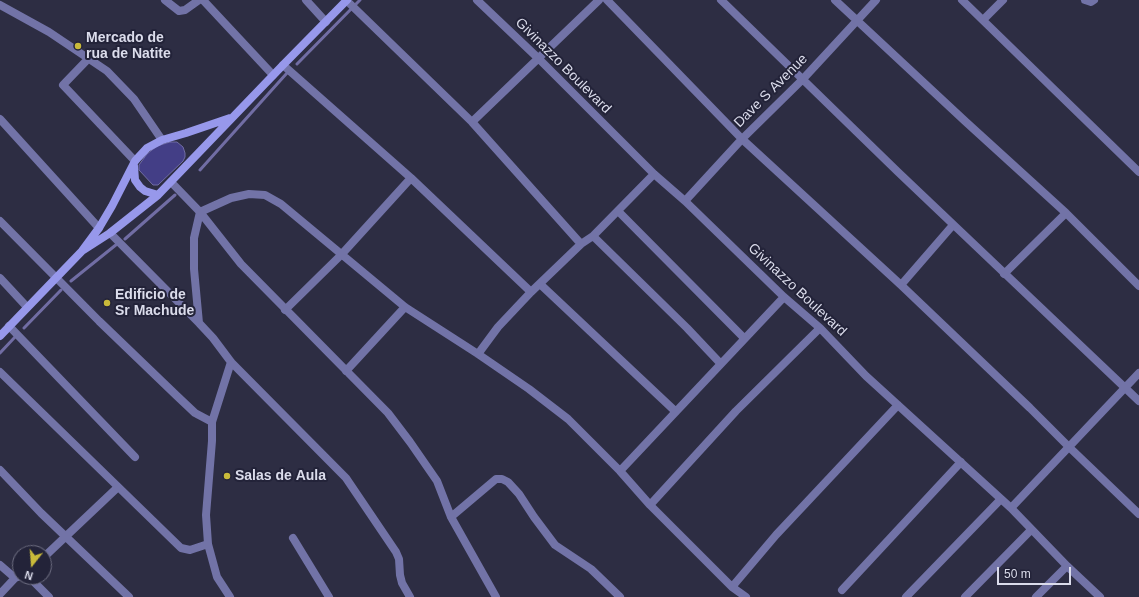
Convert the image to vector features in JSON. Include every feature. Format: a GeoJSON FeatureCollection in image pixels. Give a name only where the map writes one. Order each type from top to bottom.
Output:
{"type":"FeatureCollection","features":[{"type":"Feature","properties":{"kind":"street"},"geometry":{"type":"LineString","coordinates":[[165,0],[179,11],[186,10],[199,0]]}},
{"type":"Feature","properties":{"kind":"street"},"geometry":{"type":"LineString","coordinates":[[203,0],[274,75]]}},
{"type":"Feature","properties":{"kind":"street"},"geometry":{"type":"LineString","coordinates":[[306,0],[326,22]]}},
{"type":"Feature","properties":{"kind":"street"},"geometry":{"type":"LineString","coordinates":[[82,251],[110,233],[158,195],[283,64],[347,0],[472,122],[582,244]]}},
{"type":"Feature","properties":{"kind":"street","name":"Givinazzo Boulevard"},"geometry":{"type":"LineString","coordinates":[[477,0],[539,59],[654,174],[685,201],[784,297],[820,328],[866,376],[1011,508],[1031,530],[1100,597]]}},
{"type":"Feature","properties":{"kind":"street"},"geometry":{"type":"LineString","coordinates":[[472,122],[599,0]]}},
{"type":"Feature","properties":{"kind":"street"},"geometry":{"type":"LineString","coordinates":[[607,0],[742,139],[900,285],[1139,514]]}},
{"type":"Feature","properties":{"kind":"street"},"geometry":{"type":"LineString","coordinates":[[721,0],[1004,274],[1139,401]]}},
{"type":"Feature","properties":{"kind":"street"},"geometry":{"type":"LineString","coordinates":[[836,0],[1066,213],[1139,286]]}},
{"type":"Feature","properties":{"kind":"street","name":"Dave S Avenue"},"geometry":{"type":"LineString","coordinates":[[685,201],[742,139],[803,79],[876,0]]}},
{"type":"Feature","properties":{"kind":"street"},"geometry":{"type":"LineString","coordinates":[[962,0],[1139,172]]}},
{"type":"Feature","properties":{"kind":"street"},"geometry":{"type":"LineString","coordinates":[[983,20],[1003,0]]}},
{"type":"Feature","properties":{"kind":"street"},"geometry":{"type":"LineString","coordinates":[[1085,0],[1088,2],[1094,0]]}},
{"type":"Feature","properties":{"kind":"street"},"geometry":{"type":"LineString","coordinates":[[0,6],[49,32],[107,71],[134,99],[162,140]]}},
{"type":"Feature","properties":{"kind":"street"},"geometry":{"type":"LineString","coordinates":[[88,58],[63,85],[135,161],[135,180],[140,187],[145,191],[158,195]]}},
{"type":"Feature","properties":{"kind":"street"},"geometry":{"type":"LineString","coordinates":[[283,64],[411,178],[531,292]]}},
{"type":"Feature","properties":{"kind":"street"},"geometry":{"type":"LineString","coordinates":[[0,336],[82,251],[99,228],[112,206],[135,161],[147,148],[162,140],[233,117]]}},
{"type":"Feature","properties":{"kind":"street"},"geometry":{"type":"LineString","coordinates":[[0,119],[99,228]]}},
{"type":"Feature","properties":{"kind":"street"},"geometry":{"type":"LineString","coordinates":[[478,354],[498,326],[531,292],[582,244],[593,236],[654,174]]}},
{"type":"Feature","properties":{"kind":"street"},"geometry":{"type":"LineString","coordinates":[[285,310],[341,255],[411,178]]}},
{"type":"Feature","properties":{"kind":"street"},"geometry":{"type":"LineString","coordinates":[[171,182],[200,212],[241,264],[388,413],[410,442],[436,481],[451,517],[496,597]]}},
{"type":"Feature","properties":{"kind":"street"},"geometry":{"type":"LineString","coordinates":[[200,212],[231,198],[249,194],[265,195],[281,204],[405,307],[530,389],[568,419],[620,471],[650,505],[732,587],[746,597]]}},
{"type":"Feature","properties":{"kind":"street"},"geometry":{"type":"LineString","coordinates":[[618,211],[744,338]]}},
{"type":"Feature","properties":{"kind":"street"},"geometry":{"type":"LineString","coordinates":[[199,323],[194,269],[194,238],[200,212]]}},
{"type":"Feature","properties":{"kind":"street"},"geometry":{"type":"LineString","coordinates":[[1004,274],[1066,213]]}},
{"type":"Feature","properties":{"kind":"street"},"geometry":{"type":"LineString","coordinates":[[0,221],[55,278],[195,413],[212,422]]}},
{"type":"Feature","properties":{"kind":"street"},"geometry":{"type":"LineString","coordinates":[[900,285],[953,225]]}},
{"type":"Feature","properties":{"kind":"street"},"geometry":{"type":"LineString","coordinates":[[110,233],[199,323],[213,338],[231,362],[346,478],[396,552],[399,559],[402,582],[410,597]]}},
{"type":"Feature","properties":{"kind":"street"},"geometry":{"type":"LineString","coordinates":[[593,236],[687,328],[720,363]]}},
{"type":"Feature","properties":{"kind":"street"},"geometry":{"type":"LineString","coordinates":[[0,278],[27,307]]}},
{"type":"Feature","properties":{"kind":"street"},"geometry":{"type":"LineString","coordinates":[[540,284],[675,411]]}},
{"type":"Feature","properties":{"kind":"street"},"geometry":{"type":"LineString","coordinates":[[620,471],[720,363],[784,297]]}},
{"type":"Feature","properties":{"kind":"street"},"geometry":{"type":"LineString","coordinates":[[346,371],[405,307]]}},
{"type":"Feature","properties":{"kind":"street"},"geometry":{"type":"LineString","coordinates":[[9,326],[135,457]]}},
{"type":"Feature","properties":{"kind":"street"},"geometry":{"type":"LineString","coordinates":[[650,505],[736,412],[820,328]]}},
{"type":"Feature","properties":{"kind":"street"},"geometry":{"type":"LineString","coordinates":[[230,597],[217,577],[208,544],[206,515],[212,441],[212,422],[231,362]]}},
{"type":"Feature","properties":{"kind":"street"},"geometry":{"type":"LineString","coordinates":[[0,372],[181,548],[190,550],[208,544]]}},
{"type":"Feature","properties":{"kind":"street"},"geometry":{"type":"LineString","coordinates":[[1011,508],[1139,373]]}},
{"type":"Feature","properties":{"kind":"street"},"geometry":{"type":"LineString","coordinates":[[732,587],[776,535],[898,404]]}},
{"type":"Feature","properties":{"kind":"street"},"geometry":{"type":"LineString","coordinates":[[842,590],[961,462]]}},
{"type":"Feature","properties":{"kind":"street"},"geometry":{"type":"LineString","coordinates":[[0,470],[41,513],[129,597]]}},
{"type":"Feature","properties":{"kind":"street"},"geometry":{"type":"LineString","coordinates":[[451,517],[496,479],[502,479],[508,482],[519,494],[555,545],[591,569],[620,597]]}},
{"type":"Feature","properties":{"kind":"street"},"geometry":{"type":"LineString","coordinates":[[52,549],[118,487]]}},
{"type":"Feature","properties":{"kind":"street"},"geometry":{"type":"LineString","coordinates":[[906,597],[1001,499]]}},
{"type":"Feature","properties":{"kind":"street"},"geometry":{"type":"LineString","coordinates":[[965,597],[1031,530]]}},
{"type":"Feature","properties":{"kind":"street"},"geometry":{"type":"LineString","coordinates":[[293,538],[329,597]]}},
{"type":"Feature","properties":{"kind":"street"},"geometry":{"type":"LineString","coordinates":[[0,565],[12,573]]}},
{"type":"Feature","properties":{"kind":"street"},"geometry":{"type":"LineString","coordinates":[[1036,597],[1067,566]]}},
{"type":"Feature","properties":{"kind":"street"},"geometry":{"type":"LineString","coordinates":[[0,594],[12,583]]}},
{"type":"Feature","properties":{"kind":"street"},"geometry":{"type":"LineString","coordinates":[[37,585],[49,597]]}},
{"type":"Feature","properties":{"kind":"shaded area"},"geometry":{"type":"Polygon","coordinates":[[[170,142],[177,142],[183,147],[185,157],[183,161],[158,185],[153,185],[139,170],[139,165],[147,154],[157,146],[170,142]]]}},
{"type":"Feature","properties":{"kind":"waterway"},"geometry":{"type":"LineString","coordinates":[[297,64],[360,0]]}},
{"type":"Feature","properties":{"kind":"waterway"},"geometry":{"type":"LineString","coordinates":[[200,170],[287,73]]}},
{"type":"Feature","properties":{"kind":"waterway"},"geometry":{"type":"LineString","coordinates":[[125,239],[175,195]]}},
{"type":"Feature","properties":{"kind":"waterway"},"geometry":{"type":"LineString","coordinates":[[71,281],[117,244]]}},
{"type":"Feature","properties":{"kind":"waterway"},"geometry":{"type":"LineString","coordinates":[[24,328],[61,290]]}},
{"type":"Feature","properties":{"kind":"waterway"},"geometry":{"type":"LineString","coordinates":[[0,353],[15,337]]}},
{"type":"Feature","properties":{"kind":"place","name":"Mercado de rua de Natite"},"geometry":{"type":"Point","coordinates":[78,46]}},
{"type":"Feature","properties":{"kind":"place","name":"Edificio de Sr Machude"},"geometry":{"type":"Point","coordinates":[107,303]}},
{"type":"Feature","properties":{"kind":"place","name":"Salas de Aula"},"geometry":{"type":"Point","coordinates":[227,476]}}]}
